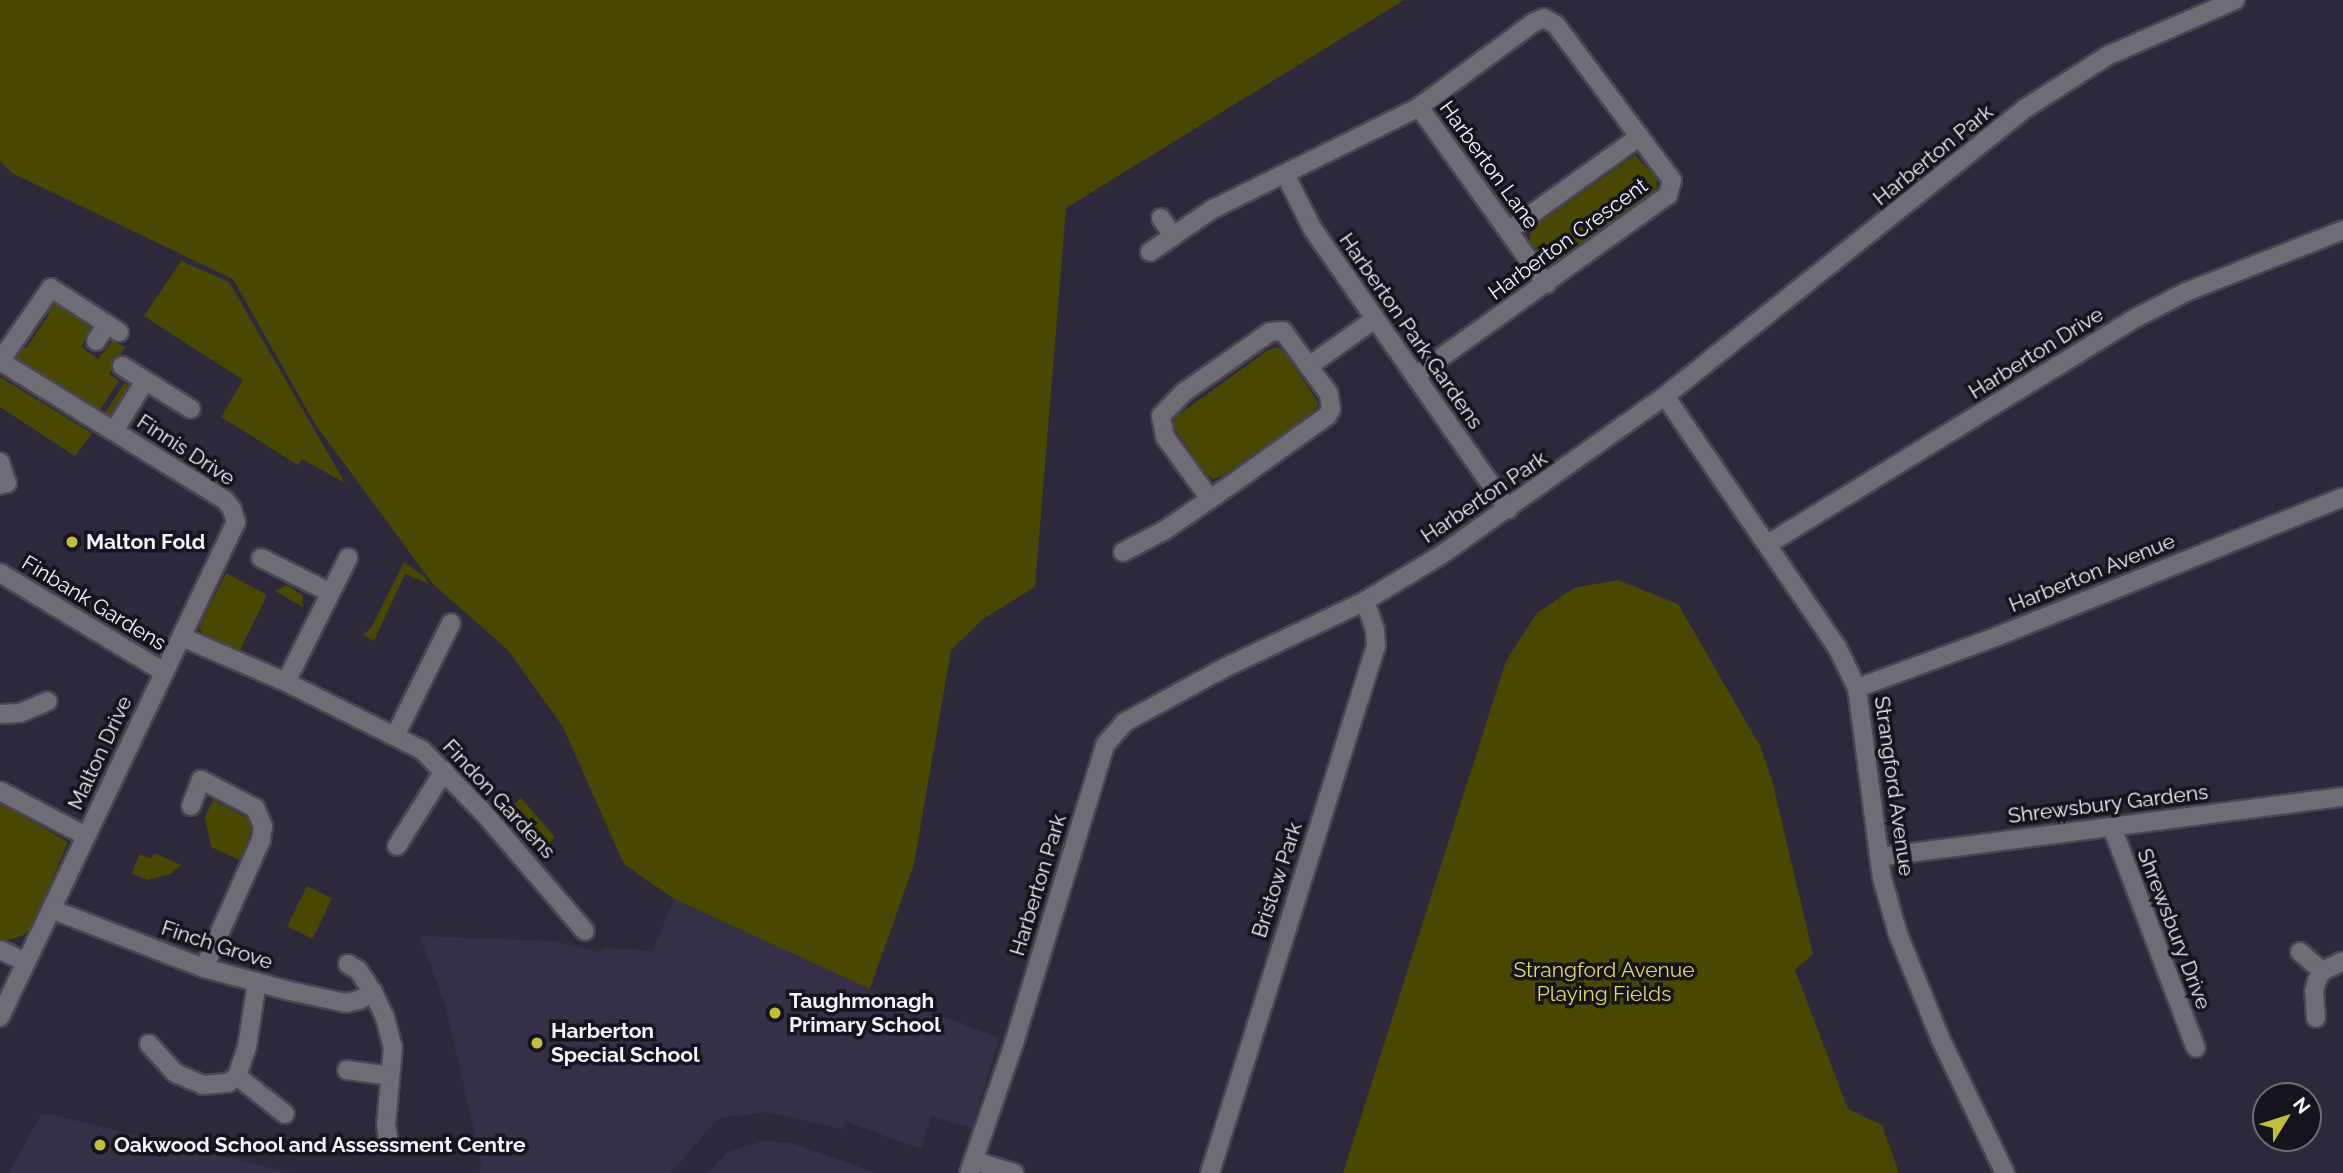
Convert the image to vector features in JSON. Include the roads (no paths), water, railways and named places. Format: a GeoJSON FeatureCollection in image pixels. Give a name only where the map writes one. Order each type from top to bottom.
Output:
{"type":"FeatureCollection","features":[{"type":"Feature","properties":{"kind":"street","name":"Harberton Park"},"geometry":{"type":"LineString","coordinates":[[972,1167],[1105,745],[1125,722],[1365,601],[1441,555],[1665,396],[2036,101],[2107,56],[2235,0]]}},
{"type":"Feature","properties":{"kind":"street","name":"Harberton Crescent"},"geometry":{"type":"LineString","coordinates":[[1415,376],[1668,195],[1672,180],[1556,24],[1545,18],[1533,23],[1419,107]]}},
{"type":"Feature","properties":{"kind":"street"},"geometry":{"type":"LineString","coordinates":[[1150,252],[1211,210],[1419,107]]}},
{"type":"Feature","properties":{"kind":"street","name":"Harberton Lane"},"geometry":{"type":"LineString","coordinates":[[1419,107],[1546,284]]}},
{"type":"Feature","properties":{"kind":"street"},"geometry":{"type":"LineString","coordinates":[[1508,231],[1639,137]]}},
{"type":"Feature","properties":{"kind":"street","name":"Harberton Park Gardens"},"geometry":{"type":"LineString","coordinates":[[1285,174],[1312,228],[1508,509]]}},
{"type":"Feature","properties":{"kind":"street"},"geometry":{"type":"LineString","coordinates":[[1161,218],[1173,236]]}},
{"type":"Feature","properties":{"kind":"street","name":"Harberton Drive"},"geometry":{"type":"LineString","coordinates":[[1768,544],[2140,316],[2186,292],[2343,230]]}},
{"type":"Feature","properties":{"kind":"street"},"geometry":{"type":"LineString","coordinates":[[0,361],[51,288],[113,328],[96,341]]}},
{"type":"Feature","properties":{"kind":"street"},"geometry":{"type":"LineString","coordinates":[[1310,366],[1375,320]]}},
{"type":"Feature","properties":{"kind":"street"},"geometry":{"type":"LineString","coordinates":[[1123,552],[1165,530],[1210,499],[1327,416],[1331,401],[1310,366],[1283,331],[1273,331],[1184,392],[1161,416],[1165,437],[1210,499]]}},
{"type":"Feature","properties":{"kind":"street","name":"Finnis Drive"},"geometry":{"type":"LineString","coordinates":[[0,361],[225,500],[232,509]]}},
{"type":"Feature","properties":{"kind":"street","name":"Finnis Drive"},"geometry":{"type":"LineString","coordinates":[[122,366],[191,409]]}},
{"type":"Feature","properties":{"kind":"street","name":"Finnis Drive"},"geometry":{"type":"LineString","coordinates":[[114,431],[145,381]]}},
{"type":"Feature","properties":{"kind":"street","name":"Strangford Avenue"},"geometry":{"type":"LineString","coordinates":[[1665,396],[1837,647],[1857,688],[1879,858],[1898,934],[1915,981],[2005,1173]]}},
{"type":"Feature","properties":{"kind":"street"},"geometry":{"type":"LineString","coordinates":[[0,462],[7,483],[0,485]]}},
{"type":"Feature","properties":{"kind":"street","name":"Harberton Avenue"},"geometry":{"type":"LineString","coordinates":[[1857,688],[1998,636],[2343,497]]}},
{"type":"Feature","properties":{"kind":"street","name":"Malton Drive"},"geometry":{"type":"LineString","coordinates":[[0,1017],[232,534],[236,522],[232,509]]}},
{"type":"Feature","properties":{"kind":"street"},"geometry":{"type":"LineString","coordinates":[[261,558],[329,592]]}},
{"type":"Feature","properties":{"kind":"street"},"geometry":{"type":"LineString","coordinates":[[286,682],[348,558]]}},
{"type":"Feature","properties":{"kind":"street","name":"Finbank Gardens"},"geometry":{"type":"LineString","coordinates":[[0,573],[164,672]]}},
{"type":"Feature","properties":{"kind":"street","name":"Bristow Park"},"geometry":{"type":"LineString","coordinates":[[1210,1173],[1376,646],[1376,630],[1365,601]]}},
{"type":"Feature","properties":{"kind":"street"},"geometry":{"type":"LineString","coordinates":[[395,736],[451,622]]}},
{"type":"Feature","properties":{"kind":"street","name":"Findon Gardens"},"geometry":{"type":"LineString","coordinates":[[183,636],[286,682],[422,750],[572,911],[586,931]]}},
{"type":"Feature","properties":{"kind":"street"},"geometry":{"type":"LineString","coordinates":[[0,714],[20,713],[48,701]]}},
{"type":"Feature","properties":{"kind":"street"},"geometry":{"type":"LineString","coordinates":[[397,846],[444,771]]}},
{"type":"Feature","properties":{"kind":"street"},"geometry":{"type":"LineString","coordinates":[[191,806],[201,780],[255,808],[263,826],[261,840],[204,968]]}},
{"type":"Feature","properties":{"kind":"street"},"geometry":{"type":"LineString","coordinates":[[0,791],[86,836]]}},
{"type":"Feature","properties":{"kind":"street","name":"Shrewsbury Gardens"},"geometry":{"type":"LineString","coordinates":[[1879,858],[2343,797]]}},
{"type":"Feature","properties":{"kind":"street","name":"Shrewsbury Drive"},"geometry":{"type":"LineString","coordinates":[[2112,827],[2196,1048]]}},
{"type":"Feature","properties":{"kind":"street","name":"Finch Grove"},"geometry":{"type":"LineString","coordinates":[[51,909],[204,968],[257,982],[346,1003],[359,1000],[373,992]]}},
{"type":"Feature","properties":{"kind":"street"},"geometry":{"type":"LineString","coordinates":[[0,950],[26,962]]}},
{"type":"Feature","properties":{"kind":"street"},"geometry":{"type":"LineString","coordinates":[[2300,952],[2322,971]]}},
{"type":"Feature","properties":{"kind":"street"},"geometry":{"type":"LineString","coordinates":[[2316,1018],[2314,992],[2322,971],[2343,961]]}},
{"type":"Feature","properties":{"kind":"street"},"geometry":{"type":"LineString","coordinates":[[348,964],[358,970],[373,992],[385,1018],[393,1046],[387,1115],[388,1143]]}},
{"type":"Feature","properties":{"kind":"street"},"geometry":{"type":"LineString","coordinates":[[149,1044],[175,1073],[202,1085],[228,1083],[237,1076],[247,1047],[257,982]]}},
{"type":"Feature","properties":{"kind":"street"},"geometry":{"type":"LineString","coordinates":[[347,1070],[390,1076]]}},
{"type":"Feature","properties":{"kind":"street"},"geometry":{"type":"LineString","coordinates":[[237,1076],[285,1114]]}},
{"type":"Feature","properties":{"kind":"street"},"geometry":{"type":"LineString","coordinates":[[972,1167],[1014,1173]]}},
{"type":"Feature","properties":{"kind":"place","name":"Malton Fold"},"geometry":{"type":"Point","coordinates":[72,542]}},
{"type":"Feature","properties":{"kind":"place","name":"Taughmonagh Primary School"},"geometry":{"type":"Point","coordinates":[775,1013]}},
{"type":"Feature","properties":{"kind":"place","name":"Harberton Special School"},"geometry":{"type":"Point","coordinates":[537,1043]}},
{"type":"Feature","properties":{"kind":"place","name":"Oakwood School and Assessment Centre"},"geometry":{"type":"Point","coordinates":[100,1145]}},
{"type":"Feature","properties":{"kind":"park label","name":"Strangford Avenue Playing Fields"},"geometry":{"type":"Point","coordinates":[1604,982]}}]}
